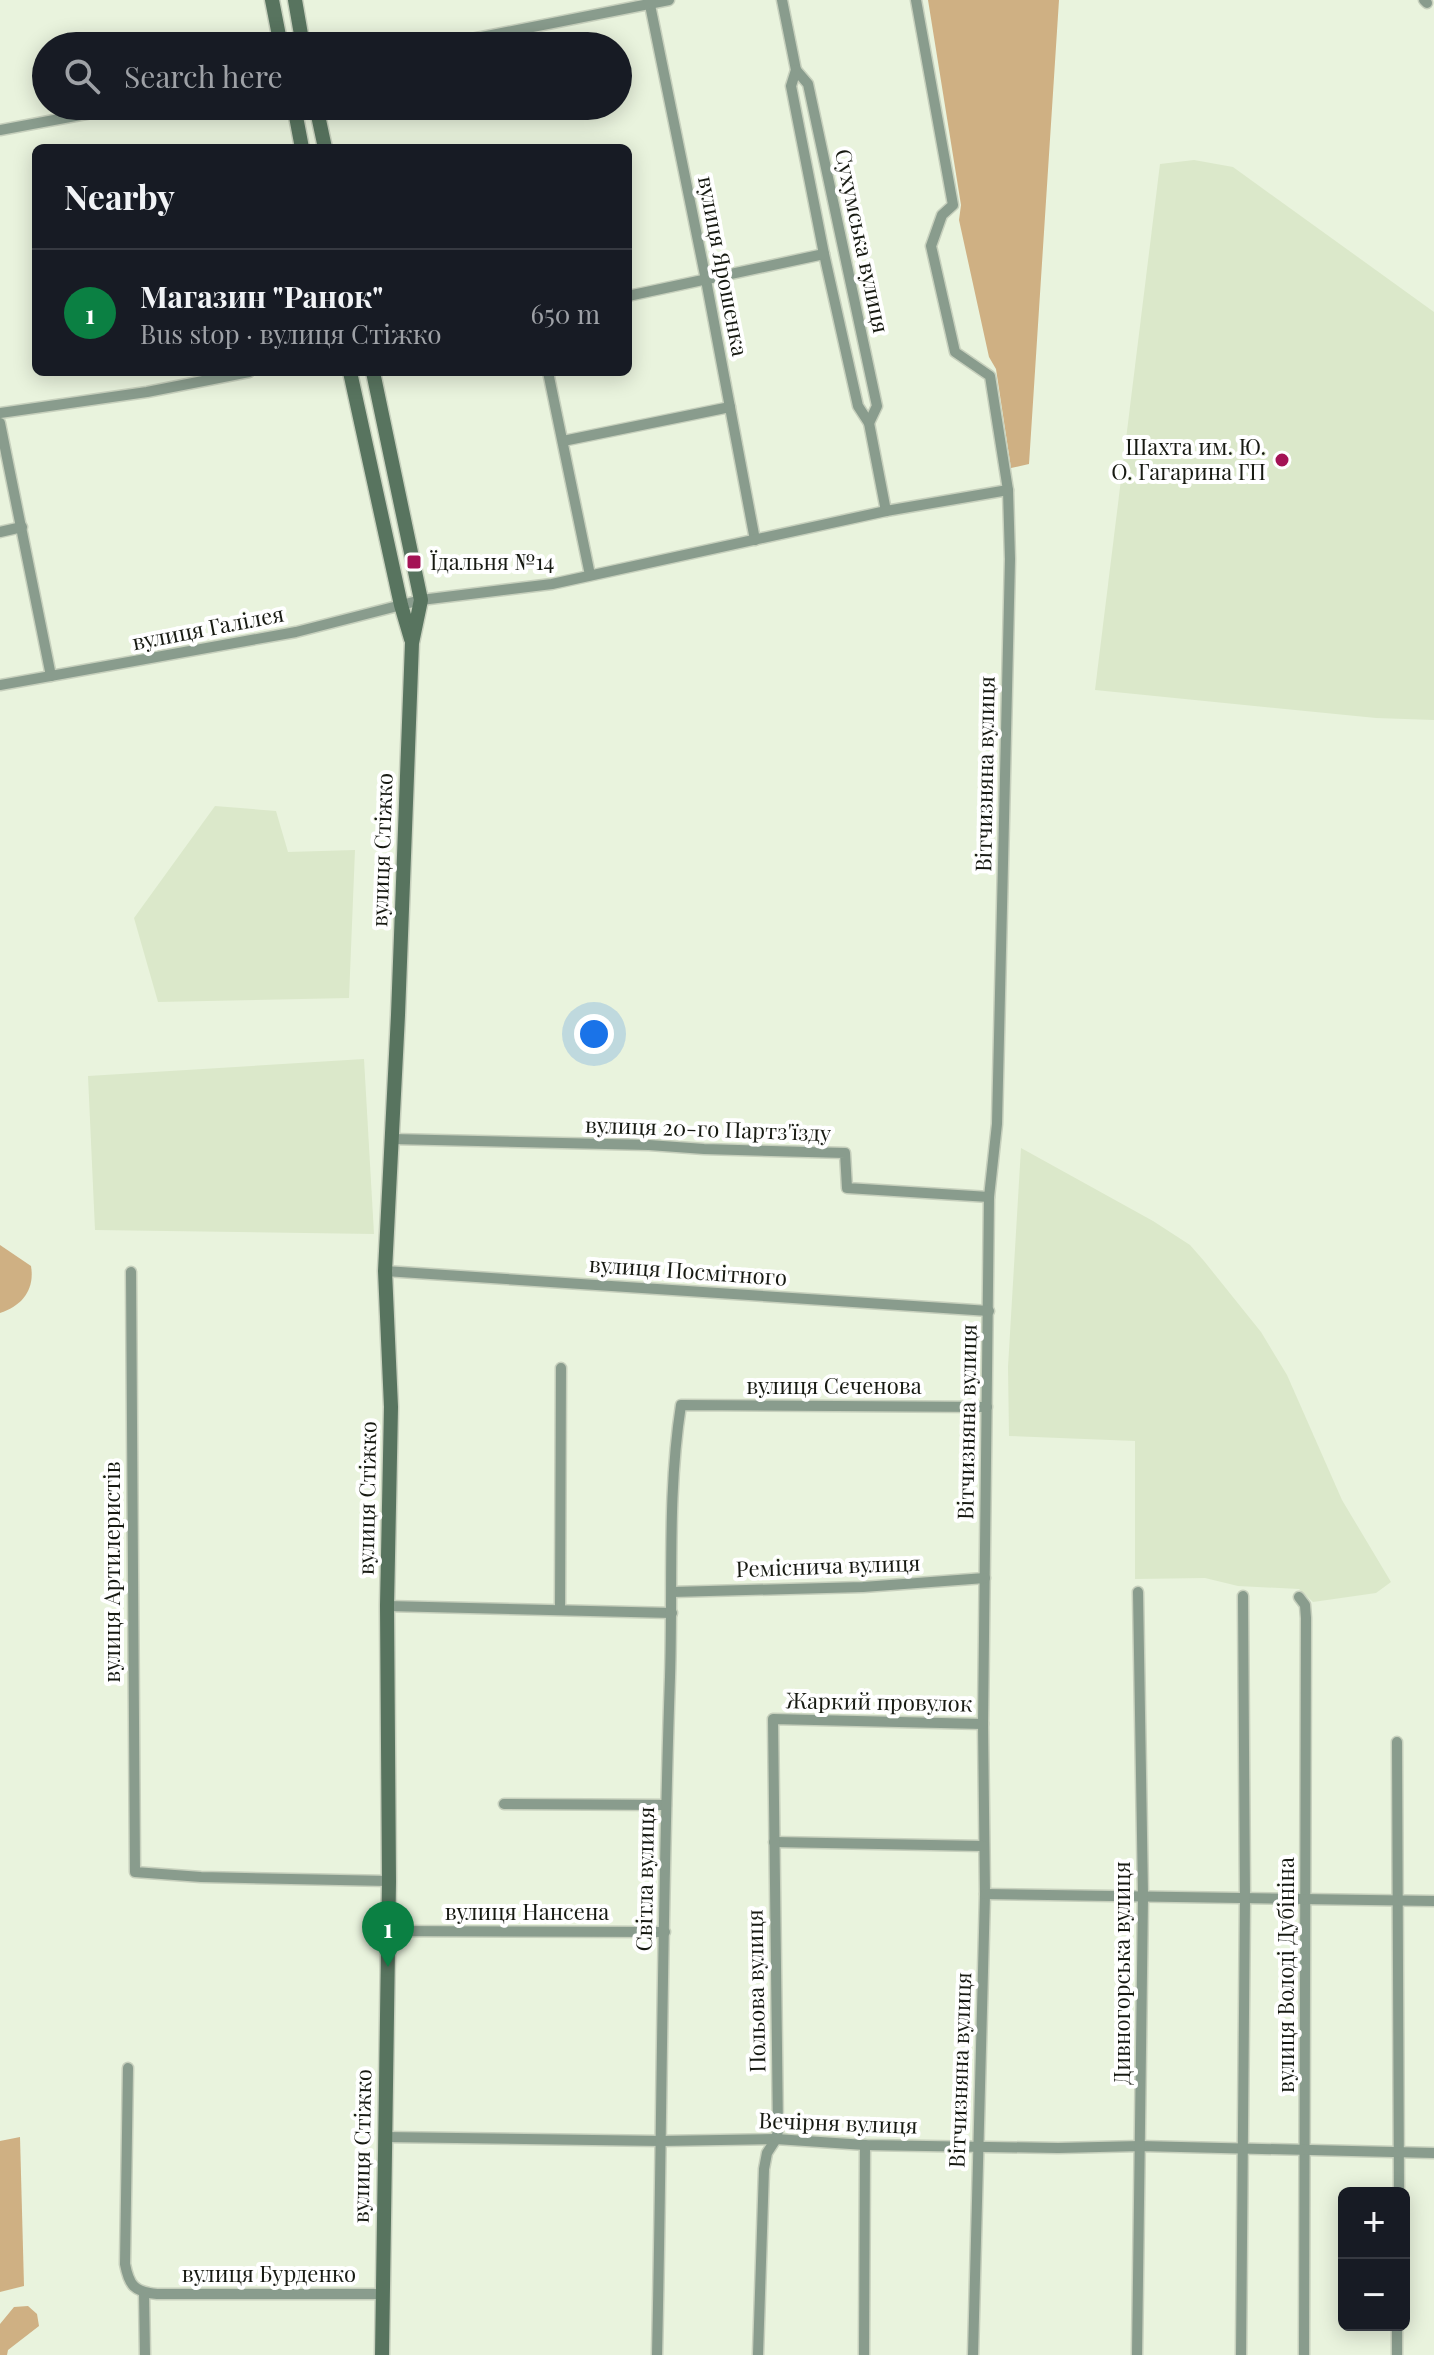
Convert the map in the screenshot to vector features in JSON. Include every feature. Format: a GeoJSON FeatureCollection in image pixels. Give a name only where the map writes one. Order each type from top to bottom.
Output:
{"type":"FeatureCollection","features":[{"type":"Feature","properties":{"kind":"street"},"geometry":{"type":"LineString","coordinates":[[272,0],[278,32]]}},
{"type":"Feature","properties":{"kind":"street"},"geometry":{"type":"LineString","coordinates":[[295,0],[301,32]]}},
{"type":"Feature","properties":{"kind":"street"},"geometry":{"type":"LineString","coordinates":[[504,32],[669,0]]}},
{"type":"Feature","properties":{"kind":"street","name":"Сухумська вулиця"},"geometry":{"type":"LineString","coordinates":[[782,0],[796,70],[791,86],[824,254],[858,406],[869,423],[886,511]]}},
{"type":"Feature","properties":{"kind":"street","name":"Вітчизняна вулиця"},"geometry":{"type":"LineString","coordinates":[[916,0],[953,205],[942,215],[931,246],[955,352],[990,376],[1008,490],[1010,559],[997,1124],[989,1197],[983,1724],[985,1894],[973,2355]]}},
{"type":"Feature","properties":{"kind":"street","name":"вулиця Ярошенка"},"geometry":{"type":"LineString","coordinates":[[649,2],[755,540]]}},
{"type":"Feature","properties":{"kind":"street","name":"Сухумська вулиця"},"geometry":{"type":"LineString","coordinates":[[796,70],[808,84],[877,406],[869,423]]}},
{"type":"Feature","properties":{"kind":"street"},"geometry":{"type":"LineString","coordinates":[[0,130],[54,120]]}},
{"type":"Feature","properties":{"kind":"street"},"geometry":{"type":"LineString","coordinates":[[297,120],[301,144]]}},
{"type":"Feature","properties":{"kind":"street"},"geometry":{"type":"LineString","coordinates":[[319,120],[324,144]]}},
{"type":"Feature","properties":{"kind":"street"},"geometry":{"type":"LineString","coordinates":[[632,295],[824,254]]}},
{"type":"Feature","properties":{"kind":"street"},"geometry":{"type":"LineString","coordinates":[[0,413],[147,392],[229,376]]}},
{"type":"Feature","properties":{"kind":"street","name":"вулиця Стіжко"},"geometry":{"type":"LineString","coordinates":[[351,376],[412,643]]}},
{"type":"Feature","properties":{"kind":"street","name":"вулиця Стіжко"},"geometry":{"type":"LineString","coordinates":[[374,376],[421,600],[412,643],[385,1271],[391,1407],[387,1606],[389,1881],[382,2355]]}},
{"type":"Feature","properties":{"kind":"street"},"geometry":{"type":"LineString","coordinates":[[549,376],[590,575]]}},
{"type":"Feature","properties":{"kind":"street"},"geometry":{"type":"LineString","coordinates":[[563,441],[730,407]]}},
{"type":"Feature","properties":{"kind":"street"},"geometry":{"type":"LineString","coordinates":[[0,423],[51,676]]}},
{"type":"Feature","properties":{"kind":"street","name":"вулиця Галілея"},"geometry":{"type":"LineString","coordinates":[[0,685],[296,632],[421,600],[552,584],[886,511],[1008,490]]}},
{"type":"Feature","properties":{"kind":"street"},"geometry":{"type":"LineString","coordinates":[[0,532],[22,527]]}},
{"type":"Feature","properties":{"kind":"street","name":"вулиця 20-го Партз'їзду"},"geometry":{"type":"LineString","coordinates":[[392,1139],[845,1153],[847,1188],[989,1197]]}},
{"type":"Feature","properties":{"kind":"street","name":"вулиця Посмітного"},"geometry":{"type":"LineString","coordinates":[[385,1271],[989,1311]]}},
{"type":"Feature","properties":{"kind":"street","name":"вулиця Артилеристів"},"geometry":{"type":"LineString","coordinates":[[131,1272],[135,1872],[201,1877],[389,1881]]}},
{"type":"Feature","properties":{"kind":"street"},"geometry":{"type":"LineString","coordinates":[[560,1609],[561,1368]]}},
{"type":"Feature","properties":{"kind":"street","name":"вулиця Сєченова"},"geometry":{"type":"LineString","coordinates":[[681,1405],[987,1407]]}},
{"type":"Feature","properties":{"kind":"street","name":"Світла вулиця"},"geometry":{"type":"LineString","coordinates":[[657,2355],[674,1451],[681,1405]]}},
{"type":"Feature","properties":{"kind":"street","name":"Реміснича вулиця"},"geometry":{"type":"LineString","coordinates":[[672,1592],[863,1587],[985,1578]]}},
{"type":"Feature","properties":{"kind":"street","name":"Дивногорська вулиця"},"geometry":{"type":"LineString","coordinates":[[1137,2355],[1143,1896],[1138,1592]]}},
{"type":"Feature","properties":{"kind":"street"},"geometry":{"type":"LineString","coordinates":[[1241,2355],[1245,1899],[1243,1596]]}},
{"type":"Feature","properties":{"kind":"street","name":"вулиця Володі Дубініна"},"geometry":{"type":"LineString","coordinates":[[1299,1597],[1305,1605],[1306,1618],[1304,2355]]}},
{"type":"Feature","properties":{"kind":"street"},"geometry":{"type":"LineString","coordinates":[[387,1606],[672,1613]]}},
{"type":"Feature","properties":{"kind":"street","name":"Жаркий провулок"},"geometry":{"type":"LineString","coordinates":[[773,1719],[983,1724]]}},
{"type":"Feature","properties":{"kind":"street","name":"Польова вулиця"},"geometry":{"type":"LineString","coordinates":[[758,2355],[764,2169],[767,2153],[778,2131],[773,1719]]}},
{"type":"Feature","properties":{"kind":"street"},"geometry":{"type":"LineString","coordinates":[[1397,1742],[1399,2187]]}},
{"type":"Feature","properties":{"kind":"street"},"geometry":{"type":"LineString","coordinates":[[504,1804],[666,1805]]}},
{"type":"Feature","properties":{"kind":"street"},"geometry":{"type":"LineString","coordinates":[[774,1842],[983,1846]]}},
{"type":"Feature","properties":{"kind":"street"},"geometry":{"type":"LineString","coordinates":[[985,1894],[1434,1901]]}},
{"type":"Feature","properties":{"kind":"street","name":"вулиця Нансена"},"geometry":{"type":"LineString","coordinates":[[388,1931],[665,1932]]}},
{"type":"Feature","properties":{"kind":"street"},"geometry":{"type":"LineString","coordinates":[[128,2068],[125,2264],[134,2287],[144,2293],[145,2355]]}},
{"type":"Feature","properties":{"kind":"street","name":"Вечірня вулиця"},"geometry":{"type":"LineString","coordinates":[[385,2137],[661,2141],[776,2139],[977,2148],[1140,2146],[1434,2153]]}},
{"type":"Feature","properties":{"kind":"street"},"geometry":{"type":"LineString","coordinates":[[864,2355],[865,2145]]}},
{"type":"Feature","properties":{"kind":"street","name":"вулиця Бурденко"},"geometry":{"type":"LineString","coordinates":[[144,2293],[382,2294]]}},
{"type":"Feature","properties":{"kind":"street"},"geometry":{"type":"LineString","coordinates":[[1397,2331],[1397,2355]]}},
{"type":"Feature","properties":{"kind":"shaded area"},"geometry":{"type":"Polygon","coordinates":[[[928,0],[1059,0],[1029,464],[1011,468],[996,369],[989,357],[959,220],[961,205],[928,0]]]}},
{"type":"Feature","properties":{"kind":"shaded area"},"geometry":{"type":"Polygon","coordinates":[[[1194,160],[1233,167],[1434,312],[1434,720],[1376,718],[1095,690],[1160,164],[1194,160]]]}},
{"type":"Feature","properties":{"kind":"shaded area"},"geometry":{"type":"Polygon","coordinates":[[[215,806],[276,811],[288,852],[355,850],[349,998],[158,1002],[134,918],[215,806]]]}},
{"type":"Feature","properties":{"kind":"shaded area"},"geometry":{"type":"Polygon","coordinates":[[[364,1059],[374,1234],[95,1230],[88,1076],[364,1059]]]}},
{"type":"Feature","properties":{"kind":"shaded area"},"geometry":{"type":"Polygon","coordinates":[[[1021,1148],[1153,1221],[1190,1245],[1204,1261],[1261,1332],[1287,1375],[1342,1500],[1391,1582],[1376,1593],[1313,1602],[1299,1589],[1238,1586],[1205,1578],[1135,1579],[1135,1441],[1009,1436],[1008,1367],[1021,1148]]]}},
{"type":"Feature","properties":{"kind":"shaded area"},"geometry":{"type":"Polygon","coordinates":[[[0,1245],[31,1266],[32,1275],[29,1290],[21,1301],[0,1313],[0,1245]]]}},
{"type":"Feature","properties":{"kind":"shaded area"},"geometry":{"type":"Polygon","coordinates":[[[20,2137],[24,2286],[0,2292],[0,2141],[20,2137]]]}},
{"type":"Feature","properties":{"kind":"shaded area"},"geometry":{"type":"Polygon","coordinates":[[[28,2306],[37,2314],[39,2326],[8,2350],[7,2355],[0,2355],[0,2324],[14,2307],[28,2306]]]}},
{"type":"Feature","properties":{"kind":"place","name":"Шахта им. Ю. О. Гагарина ГП"},"geometry":{"type":"Point","coordinates":[1282,460]}},
{"type":"Feature","properties":{"kind":"place","name":"Їдальня №14"},"geometry":{"type":"Point","coordinates":[414,562]}},
{"type":"Feature","properties":{"kind":"place","name":"Магазин \"Ранок\""},"geometry":{"type":"Point","coordinates":[388,1967]}}]}
